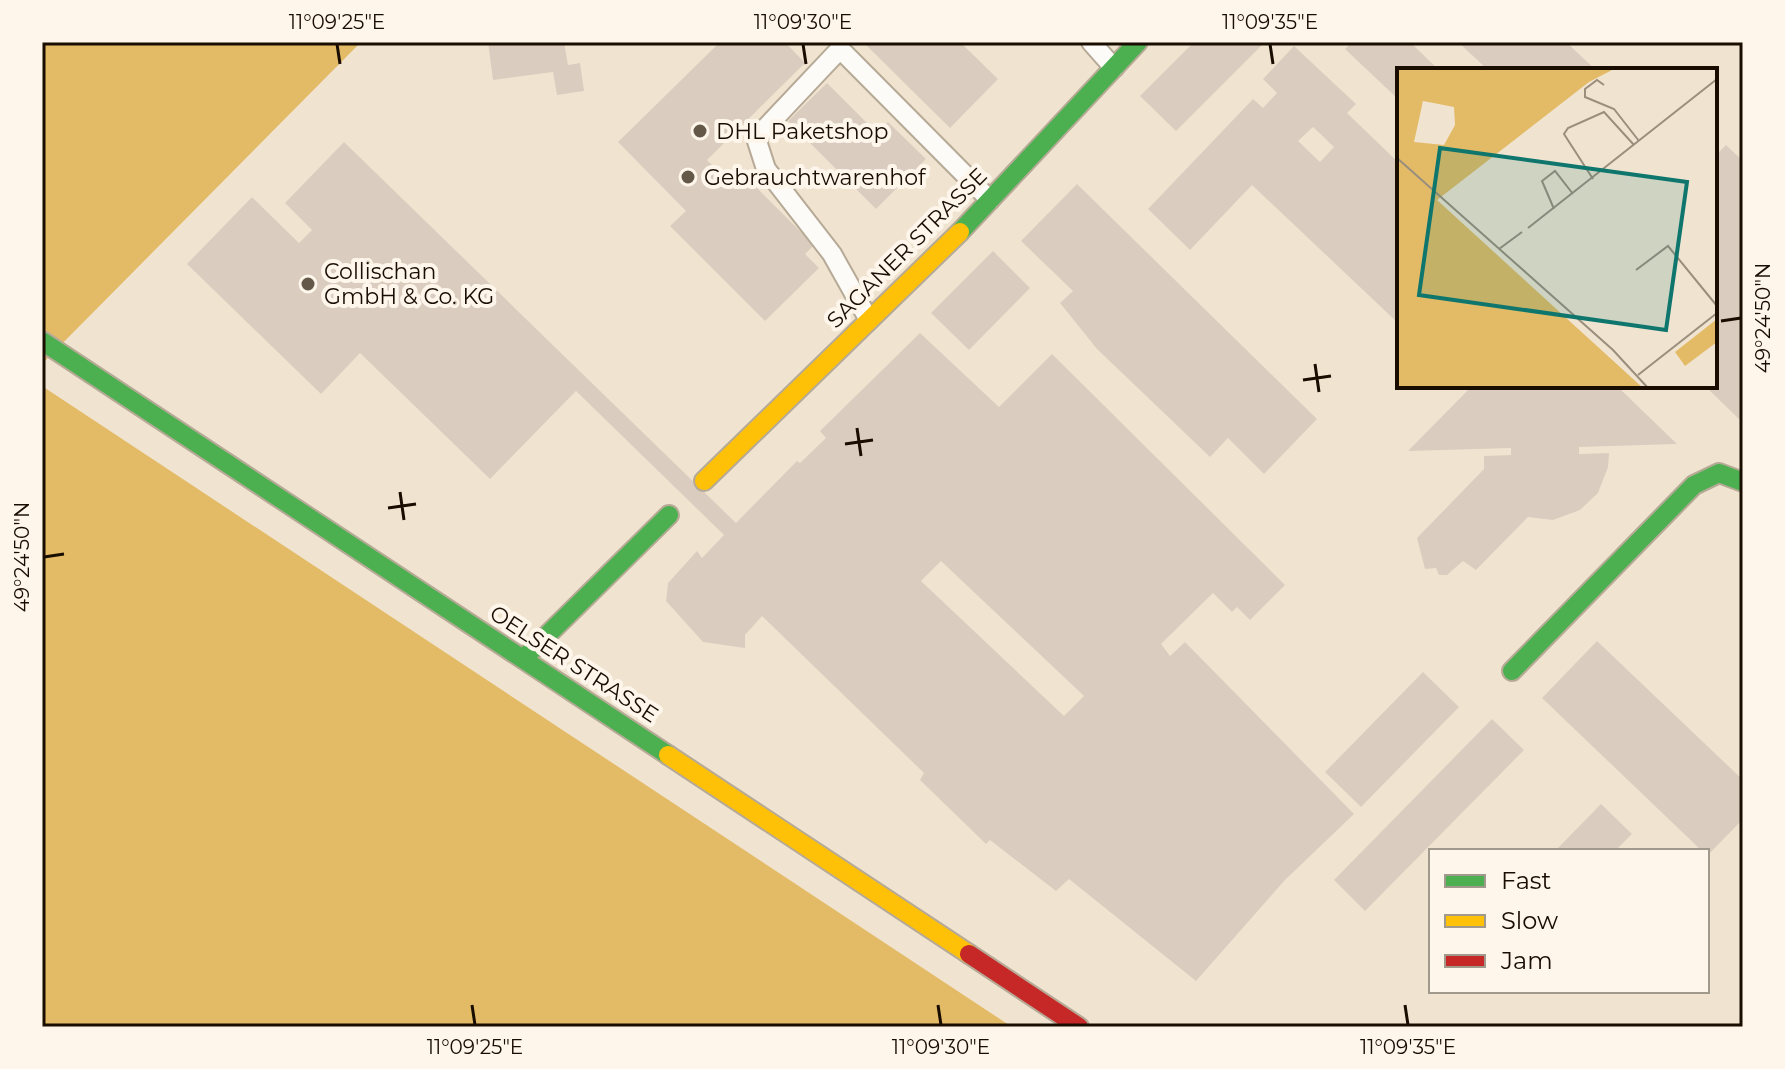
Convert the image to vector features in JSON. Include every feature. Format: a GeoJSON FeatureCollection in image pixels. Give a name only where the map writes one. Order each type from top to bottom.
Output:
{"type":"FeatureCollection","features":[{"type":"Feature","properties":{"kind":"main road","name":"SAGANER STRASSE"},"geometry":{"type":"LineString","coordinates":[[704,481],[990,200],[1138,42]]}},
{"type":"Feature","properties":{"kind":"main road","name":"OELSER STRASSE"},"geometry":{"type":"LineString","coordinates":[[42,341],[1079,1027]]}},
{"type":"Feature","properties":{"kind":"main road"},"geometry":{"type":"LineString","coordinates":[[1512,671],[1694,485],[1719,473],[1743,482]]}},
{"type":"Feature","properties":{"kind":"main road"},"geometry":{"type":"LineString","coordinates":[[523,659],[669,515]]}},
{"type":"Feature","properties":{"kind":"lane"},"geometry":{"type":"LineString","coordinates":[[1091,42],[1114,68]]}},
{"type":"Feature","properties":{"kind":"lane"},"geometry":{"type":"LineString","coordinates":[[869,320],[832,254],[766,169],[756,138],[840,49],[990,200]]}},
{"type":"Feature","properties":{"kind":"shaded area"},"geometry":{"type":"Polygon","coordinates":[[[42,42],[361,42],[42,364],[42,42]]]}},
{"type":"Feature","properties":{"kind":"shaded area"},"geometry":{"type":"Polygon","coordinates":[[[42,386],[1012,1027],[42,1027],[42,386]]]}},
{"type":"Feature","properties":{"kind":"building"},"geometry":{"type":"Polygon","coordinates":[[[488,42],[564,42],[568,65],[580,63],[584,91],[557,95],[553,72],[493,80],[488,42]]]}},
{"type":"Feature","properties":{"kind":"building","name":"Gebrauchtwarenhof"},"geometry":{"type":"Polygon","coordinates":[[[720,42],[785,42],[805,63],[707,160],[730,183],[741,172],[814,245],[805,254],[819,268],[765,321],[670,226],[686,211],[618,142],[720,42]]]}},
{"type":"Feature","properties":{"kind":"building"},"geometry":{"type":"Polygon","coordinates":[[[863,42],[960,42],[998,79],[950,128],[863,42]]]}},
{"type":"Feature","properties":{"kind":"building"},"geometry":{"type":"Polygon","coordinates":[[[1194,42],[1265,42],[1176,131],[1140,96],[1194,42]]]}},
{"type":"Feature","properties":{"kind":"building"},"geometry":{"type":"Polygon","coordinates":[[[1352,42],[1410,42],[1437,68],[1397,68],[1397,98],[1345,49],[1352,42]]]}},
{"type":"Feature","properties":{"kind":"building"},"geometry":{"type":"Polygon","coordinates":[[[1458,42],[1566,42],[1594,68],[1486,68],[1458,42]]]}},
{"type":"Feature","properties":{"kind":"building"},"geometry":{"type":"Polygon","coordinates":[[[1294,46],[1356,104],[1347,113],[1397,161],[1397,322],[1252,185],[1190,250],[1148,209],[1253,99],[1263,108],[1277,93],[1263,79],[1294,46]],[[1313,127],[1298,141],[1320,162],[1334,147],[1313,127]]]}},
{"type":"Feature","properties":{"kind":"building"},"geometry":{"type":"Polygon","coordinates":[[[827,83],[877,133],[888,122],[926,159],[876,209],[788,121],[827,83]]]}},
{"type":"Feature","properties":{"kind":"building"},"geometry":{"type":"Polygon","coordinates":[[[344,142],[736,523],[797,461],[800,463],[826,438],[820,431],[920,333],[999,407],[1052,354],[1285,585],[1250,620],[1237,607],[1232,612],[1213,593],[1161,644],[1170,656],[1185,642],[1354,814],[1284,881],[1196,981],[1069,879],[1056,891],[990,840],[986,844],[920,780],[924,773],[762,616],[745,635],[745,648],[703,642],[666,601],[668,583],[697,551],[702,558],[724,535],[576,391],[490,479],[360,353],[321,394],[187,264],[252,197],[299,243],[312,230],[285,203],[344,142]],[[941,561],[921,581],[1064,716],[1084,696],[941,561]]]}},
{"type":"Feature","properties":{"kind":"building"},"geometry":{"type":"Polygon","coordinates":[[[1726,145],[1743,161],[1743,423],[1707,388],[1717,388],[1717,154],[1726,145]]]}},
{"type":"Feature","properties":{"kind":"building"},"geometry":{"type":"Polygon","coordinates":[[[1077,184],[1317,419],[1264,474],[1228,438],[1210,457],[1097,349],[1060,303],[1073,291],[1021,241],[1077,184]]]}},
{"type":"Feature","properties":{"kind":"building"},"geometry":{"type":"Polygon","coordinates":[[[993,251],[1030,288],[969,350],[931,313],[993,251]]]}},
{"type":"Feature","properties":{"kind":"building"},"geometry":{"type":"Polygon","coordinates":[[[1470,388],[1619,388],[1677,444],[1579,447],[1579,454],[1609,453],[1608,467],[1598,493],[1580,510],[1553,520],[1528,517],[1476,570],[1463,561],[1447,575],[1439,575],[1436,568],[1425,569],[1417,538],[1484,469],[1484,456],[1511,455],[1511,448],[1408,451],[1470,388]]]}},
{"type":"Feature","properties":{"kind":"building"},"geometry":{"type":"Polygon","coordinates":[[[1597,641],[1743,780],[1743,819],[1709,854],[1709,849],[1700,849],[1542,698],[1597,641]]]}},
{"type":"Feature","properties":{"kind":"building"},"geometry":{"type":"Polygon","coordinates":[[[1423,672],[1459,707],[1361,807],[1325,772],[1423,672]]]}},
{"type":"Feature","properties":{"kind":"building"},"geometry":{"type":"Polygon","coordinates":[[[1492,719],[1524,750],[1365,911],[1334,880],[1492,719]]]}},
{"type":"Feature","properties":{"kind":"building"},"geometry":{"type":"Polygon","coordinates":[[[1601,804],[1632,834],[1617,849],[1557,849],[1601,804]]]}},
{"type":"Feature","properties":{"kind":"traffic: fast"},"geometry":{"type":"LineString","coordinates":[[960,232],[1138,42]]}},
{"type":"Feature","properties":{"kind":"traffic: fast"},"geometry":{"type":"LineString","coordinates":[[42,341],[668,755]]}},
{"type":"Feature","properties":{"kind":"traffic: fast"},"geometry":{"type":"LineString","coordinates":[[1512,671],[1694,485],[1719,473],[1743,482]]}},
{"type":"Feature","properties":{"kind":"traffic: fast"},"geometry":{"type":"LineString","coordinates":[[523,659],[669,515]]}},
{"type":"Feature","properties":{"kind":"traffic: slow"},"geometry":{"type":"LineString","coordinates":[[704,481],[960,232]]}},
{"type":"Feature","properties":{"kind":"traffic: slow"},"geometry":{"type":"LineString","coordinates":[[668,755],[969,954]]}},
{"type":"Feature","properties":{"kind":"traffic: jam"},"geometry":{"type":"LineString","coordinates":[[969,954],[1079,1027]]}},
{"type":"Feature","properties":{"kind":"place","name":"DHL Paketshop"},"geometry":{"type":"Point","coordinates":[700,131]}},
{"type":"Feature","properties":{"kind":"place","name":"Gebrauchtwarenhof"},"geometry":{"type":"Point","coordinates":[688,177]}},
{"type":"Feature","properties":{"kind":"place","name":"Collischan GmbH & Co. KG"},"geometry":{"type":"Point","coordinates":[308,284]}}]}
